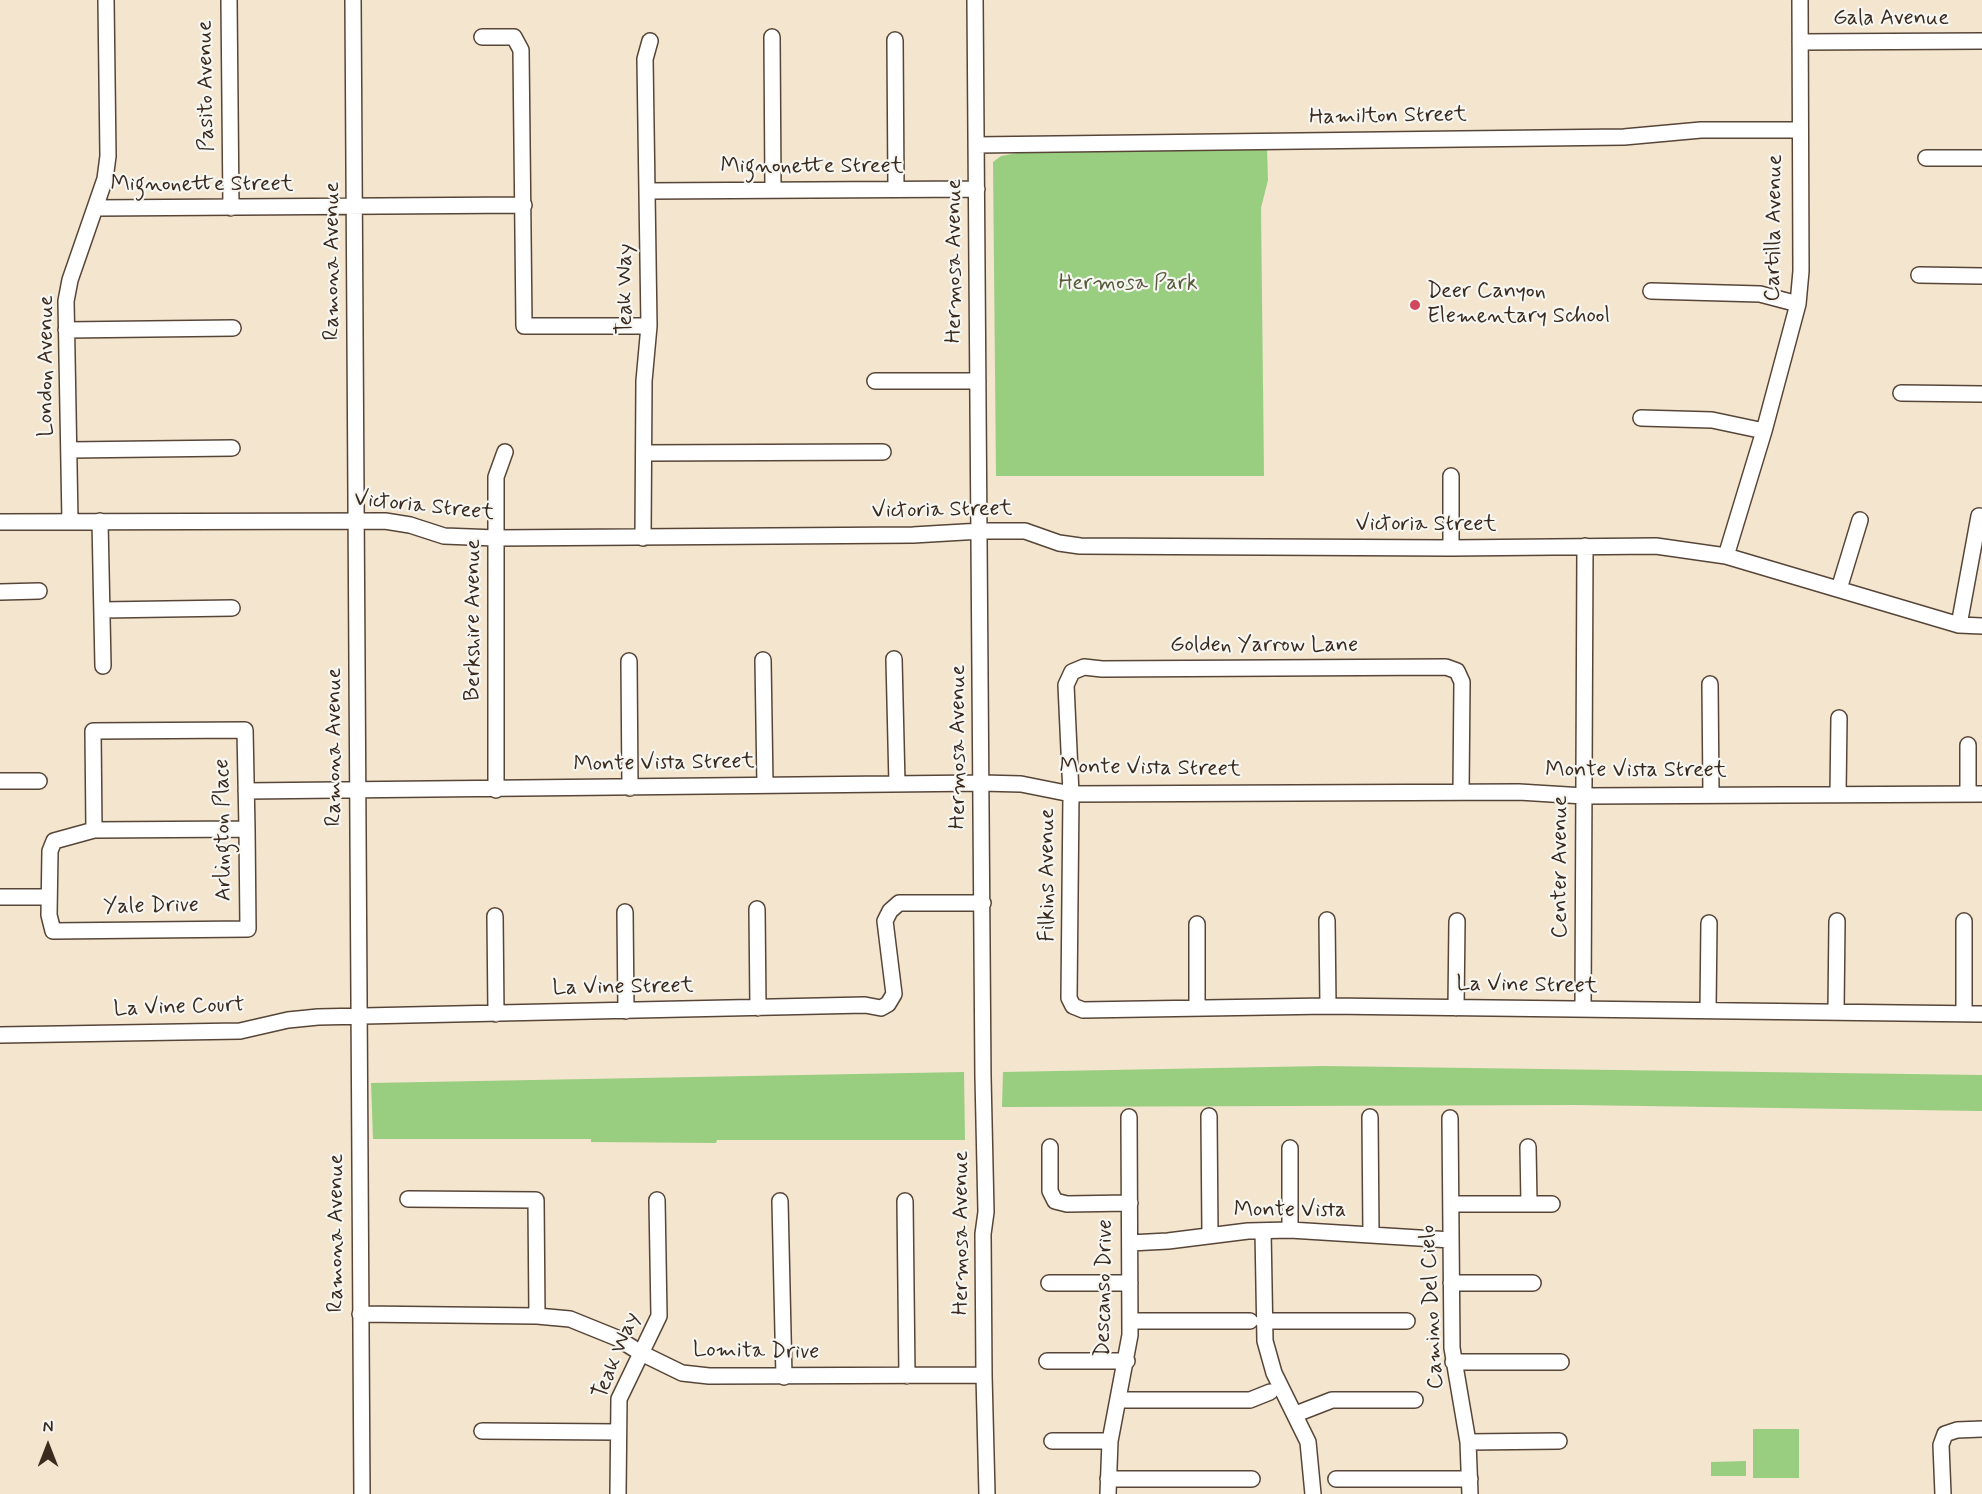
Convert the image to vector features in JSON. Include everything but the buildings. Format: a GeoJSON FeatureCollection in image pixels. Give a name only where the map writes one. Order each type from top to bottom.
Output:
{"type":"FeatureCollection","features":[{"type":"Feature","properties":{"kind":"street","name":"London Avenue"},"geometry":{"type":"LineString","coordinates":[[70,521],[66,330],[70,280],[96,208],[108,156],[106,0]]}},
{"type":"Feature","properties":{"kind":"street","name":"Pasito Avenue"},"geometry":{"type":"LineString","coordinates":[[228,0],[231,208]]}},
{"type":"Feature","properties":{"kind":"street","name":"Ramona Avenue"},"geometry":{"type":"LineString","coordinates":[[353,0],[362,1494]]}},
{"type":"Feature","properties":{"kind":"street","name":"Hermosa Avenue"},"geometry":{"type":"LineString","coordinates":[[975,0],[986,1212],[983,1234],[984,1375],[987,1494]]}},
{"type":"Feature","properties":{"kind":"street","name":"Cartilla Avenue"},"geometry":{"type":"LineString","coordinates":[[1726,556],[1764,431],[1798,304],[1801,271],[1800,0]]}},
{"type":"Feature","properties":{"kind":"street"},"geometry":{"type":"LineString","coordinates":[[482,37],[514,37],[521,50],[524,326],[649,326]]}},
{"type":"Feature","properties":{"kind":"street"},"geometry":{"type":"LineString","coordinates":[[772,37],[773,190]]}},
{"type":"Feature","properties":{"kind":"street"},"geometry":{"type":"LineString","coordinates":[[895,40],[896,189]]}},
{"type":"Feature","properties":{"kind":"street","name":"Teak Way"},"geometry":{"type":"LineString","coordinates":[[643,537],[649,326],[645,59],[650,41]]}},
{"type":"Feature","properties":{"kind":"street","name":"Gala Avenue"},"geometry":{"type":"LineString","coordinates":[[1800,42],[1982,41]]}},
{"type":"Feature","properties":{"kind":"street","name":"Hamilton Street"},"geometry":{"type":"LineString","coordinates":[[976,145],[1624,137],[1701,130],[1799,130]]}},
{"type":"Feature","properties":{"kind":"street"},"geometry":{"type":"LineString","coordinates":[[1926,158],[1982,158]]}},
{"type":"Feature","properties":{"kind":"street","name":"Mignonette Street"},"geometry":{"type":"LineString","coordinates":[[648,192],[977,189]]}},
{"type":"Feature","properties":{"kind":"street","name":"Mignonette Street"},"geometry":{"type":"LineString","coordinates":[[96,208],[524,206]]}},
{"type":"Feature","properties":{"kind":"street"},"geometry":{"type":"LineString","coordinates":[[1919,275],[1982,276]]}},
{"type":"Feature","properties":{"kind":"street"},"geometry":{"type":"LineString","coordinates":[[1651,291],[1760,294],[1798,304]]}},
{"type":"Feature","properties":{"kind":"street"},"geometry":{"type":"LineString","coordinates":[[66,330],[233,328]]}},
{"type":"Feature","properties":{"kind":"street"},"geometry":{"type":"LineString","coordinates":[[875,381],[978,381]]}},
{"type":"Feature","properties":{"kind":"street"},"geometry":{"type":"LineString","coordinates":[[1901,393],[1982,394]]}},
{"type":"Feature","properties":{"kind":"street"},"geometry":{"type":"LineString","coordinates":[[1641,418],[1712,420],[1764,431]]}},
{"type":"Feature","properties":{"kind":"street"},"geometry":{"type":"LineString","coordinates":[[70,450],[232,448]]}},
{"type":"Feature","properties":{"kind":"street","name":"Berkshire Avenue"},"geometry":{"type":"LineString","coordinates":[[496,790],[496,477],[505,452]]}},
{"type":"Feature","properties":{"kind":"street"},"geometry":{"type":"LineString","coordinates":[[644,453],[883,452]]}},
{"type":"Feature","properties":{"kind":"street"},"geometry":{"type":"LineString","coordinates":[[1451,476],[1451,548]]}},
{"type":"Feature","properties":{"kind":"street"},"geometry":{"type":"LineString","coordinates":[[1959,625],[1979,516]]}},
{"type":"Feature","properties":{"kind":"street"},"geometry":{"type":"LineString","coordinates":[[1839,589],[1860,520]]}},
{"type":"Feature","properties":{"kind":"street"},"geometry":{"type":"LineString","coordinates":[[100,521],[103,666]]}},
{"type":"Feature","properties":{"kind":"street","name":"Victoria Street"},"geometry":{"type":"LineString","coordinates":[[0,522],[356,521],[410,525],[444,536],[496,538],[913,535],[1025,531],[1059,543],[1080,546],[1451,548],[1656,546],[1726,556],[1959,625],[1982,626]]}},
{"type":"Feature","properties":{"kind":"street","name":"Center Avenue"},"geometry":{"type":"LineString","coordinates":[[1583,1009],[1585,546]]}},
{"type":"Feature","properties":{"kind":"street"},"geometry":{"type":"LineString","coordinates":[[0,592],[39,591]]}},
{"type":"Feature","properties":{"kind":"street"},"geometry":{"type":"LineString","coordinates":[[102,610],[232,608]]}},
{"type":"Feature","properties":{"kind":"street"},"geometry":{"type":"LineString","coordinates":[[894,659],[897,784]]}},
{"type":"Feature","properties":{"kind":"street"},"geometry":{"type":"LineString","coordinates":[[763,660],[765,785]]}},
{"type":"Feature","properties":{"kind":"street"},"geometry":{"type":"LineString","coordinates":[[629,661],[630,788]]}},
{"type":"Feature","properties":{"kind":"street","name":"Golden Yarrow Lane"},"geometry":{"type":"LineString","coordinates":[[1072,672],[1084,667],[1114,669],[1446,667],[1457,671],[1462,682],[1461,792]]}},
{"type":"Feature","properties":{"kind":"street","name":"Filkins Avenue"},"geometry":{"type":"LineString","coordinates":[[1072,672],[1066,685],[1071,794],[1069,998],[1073,1006]]}},
{"type":"Feature","properties":{"kind":"street"},"geometry":{"type":"LineString","coordinates":[[1710,684],[1712,794]]}},
{"type":"Feature","properties":{"kind":"street"},"geometry":{"type":"LineString","coordinates":[[1838,794],[1839,718]]}},
{"type":"Feature","properties":{"kind":"street","name":"Arlington Place"},"geometry":{"type":"LineString","coordinates":[[94,830],[93,731],[245,730],[248,929]]}},
{"type":"Feature","properties":{"kind":"street"},"geometry":{"type":"LineString","coordinates":[[1968,745],[1975,794]]}},
{"type":"Feature","properties":{"kind":"street"},"geometry":{"type":"LineString","coordinates":[[0,781],[39,781]]}},
{"type":"Feature","properties":{"kind":"street","name":"Monte Vista Street"},"geometry":{"type":"LineString","coordinates":[[246,791],[982,783],[1021,784],[1071,794],[1461,792],[1519,792],[1584,796],[1975,794]]}},
{"type":"Feature","properties":{"kind":"street"},"geometry":{"type":"LineString","coordinates":[[0,897],[49,897],[50,851],[54,841],[94,830],[247,829]]}},
{"type":"Feature","properties":{"kind":"street","name":"Yale Drive"},"geometry":{"type":"LineString","coordinates":[[49,897],[49,915],[53,931],[248,929]]}},
{"type":"Feature","properties":{"kind":"street","name":"La Vine Street"},"geometry":{"type":"LineString","coordinates":[[358,1017],[864,1005],[881,1008],[888,1004],[894,994],[885,921],[890,910],[899,903],[983,903]]}},
{"type":"Feature","properties":{"kind":"street"},"geometry":{"type":"LineString","coordinates":[[757,909],[758,1008]]}},
{"type":"Feature","properties":{"kind":"street"},"geometry":{"type":"LineString","coordinates":[[625,912],[626,1011]]}},
{"type":"Feature","properties":{"kind":"street"},"geometry":{"type":"LineString","coordinates":[[495,916],[496,1014]]}},
{"type":"Feature","properties":{"kind":"street"},"geometry":{"type":"LineString","coordinates":[[1327,920],[1328,1006]]}},
{"type":"Feature","properties":{"kind":"street"},"geometry":{"type":"LineString","coordinates":[[1456,1008],[1457,921]]}},
{"type":"Feature","properties":{"kind":"street"},"geometry":{"type":"LineString","coordinates":[[1836,1011],[1837,921]]}},
{"type":"Feature","properties":{"kind":"street"},"geometry":{"type":"LineString","coordinates":[[1964,921],[1964,1014]]}},
{"type":"Feature","properties":{"kind":"street"},"geometry":{"type":"LineString","coordinates":[[1708,1010],[1709,923]]}},
{"type":"Feature","properties":{"kind":"street"},"geometry":{"type":"LineString","coordinates":[[1197,924],[1197,1007]]}},
{"type":"Feature","properties":{"kind":"street","name":"La Vine Street"},"geometry":{"type":"LineString","coordinates":[[1073,1006],[1083,1010],[1328,1006],[1982,1014]]}},
{"type":"Feature","properties":{"kind":"street","name":"La Vine Court"},"geometry":{"type":"LineString","coordinates":[[0,1035],[240,1031],[288,1020],[358,1017]]}},
{"type":"Feature","properties":{"kind":"street"},"geometry":{"type":"LineString","coordinates":[[1209,1116],[1210,1235]]}},
{"type":"Feature","properties":{"kind":"street","name":"Descanso Drive"},"geometry":{"type":"LineString","coordinates":[[1108,1486],[1110,1441],[1127,1361],[1131,1321],[1129,1117]]}},
{"type":"Feature","properties":{"kind":"street"},"geometry":{"type":"LineString","coordinates":[[1370,1117],[1371,1235]]}},
{"type":"Feature","properties":{"kind":"street","name":"Camino Del Cielo"},"geometry":{"type":"LineString","coordinates":[[1450,1118],[1453,1362],[1468,1442],[1470,1486]]}},
{"type":"Feature","properties":{"kind":"street"},"geometry":{"type":"LineString","coordinates":[[1050,1147],[1050,1191],[1055,1201],[1067,1204],[1130,1203]]}},
{"type":"Feature","properties":{"kind":"street"},"geometry":{"type":"LineString","coordinates":[[1290,1148],[1290,1230]]}},
{"type":"Feature","properties":{"kind":"street"},"geometry":{"type":"LineString","coordinates":[[1528,1148],[1529,1204]]}},
{"type":"Feature","properties":{"kind":"street"},"geometry":{"type":"LineString","coordinates":[[408,1199],[536,1200],[537,1316]]}},
{"type":"Feature","properties":{"kind":"street","name":"Teak Way"},"geometry":{"type":"LineString","coordinates":[[618,1494],[620,1399],[659,1316],[657,1200]]}},
{"type":"Feature","properties":{"kind":"street"},"geometry":{"type":"LineString","coordinates":[[780,1201],[784,1377]]}},
{"type":"Feature","properties":{"kind":"street"},"geometry":{"type":"LineString","coordinates":[[905,1201],[907,1376]]}},
{"type":"Feature","properties":{"kind":"street"},"geometry":{"type":"LineString","coordinates":[[1451,1204],[1552,1204]]}},
{"type":"Feature","properties":{"kind":"street","name":"Monte Vista"},"geometry":{"type":"LineString","coordinates":[[1130,1243],[1290,1230],[1451,1240]]}},
{"type":"Feature","properties":{"kind":"street"},"geometry":{"type":"LineString","coordinates":[[1263,1231],[1257,1321],[1269,1363],[1296,1414],[1311,1456],[1313,1494]]}},
{"type":"Feature","properties":{"kind":"street"},"geometry":{"type":"LineString","coordinates":[[1049,1282],[1130,1282]]}},
{"type":"Feature","properties":{"kind":"street"},"geometry":{"type":"LineString","coordinates":[[1451,1283],[1533,1283]]}},
{"type":"Feature","properties":{"kind":"street","name":"Lomita Drive"},"geometry":{"type":"LineString","coordinates":[[360,1314],[537,1316],[570,1319],[595,1327],[640,1353],[682,1373],[709,1377],[984,1375]]}},
{"type":"Feature","properties":{"kind":"street"},"geometry":{"type":"LineString","coordinates":[[1131,1321],[1407,1321]]}},
{"type":"Feature","properties":{"kind":"street"},"geometry":{"type":"LineString","coordinates":[[1047,1361],[1127,1361]]}},
{"type":"Feature","properties":{"kind":"street"},"geometry":{"type":"LineString","coordinates":[[1453,1362],[1561,1362]]}},
{"type":"Feature","properties":{"kind":"street"},"geometry":{"type":"LineString","coordinates":[[1119,1400],[1250,1400],[1270,1392]]}},
{"type":"Feature","properties":{"kind":"street"},"geometry":{"type":"LineString","coordinates":[[1296,1414],[1332,1400],[1415,1400]]}},
{"type":"Feature","properties":{"kind":"street"},"geometry":{"type":"LineString","coordinates":[[1943,1494],[1941,1445],[1945,1434],[1957,1430],[1982,1429]]}},
{"type":"Feature","properties":{"kind":"street"},"geometry":{"type":"LineString","coordinates":[[482,1431],[618,1432]]}},
{"type":"Feature","properties":{"kind":"street"},"geometry":{"type":"LineString","coordinates":[[1052,1441],[1110,1441]]}},
{"type":"Feature","properties":{"kind":"street"},"geometry":{"type":"LineString","coordinates":[[1468,1442],[1559,1442]]}},
{"type":"Feature","properties":{"kind":"street"},"geometry":{"type":"LineString","coordinates":[[1108,1486],[1252,1479]]}},
{"type":"Feature","properties":{"kind":"street"},"geometry":{"type":"LineString","coordinates":[[1336,1479],[1470,1486]]}},
{"type":"Feature","properties":{"kind":"green space","name":"Hermosa Park"},"geometry":{"type":"Polygon","coordinates":[[[1267,149],[1268,180],[1261,208],[1264,476],[996,476],[993,162],[1001,156],[1029,151],[1267,149]]]}},
{"type":"Feature","properties":{"kind":"green space"},"geometry":{"type":"Polygon","coordinates":[[[1324,1066],[1982,1075],[1982,1111],[1575,1105],[1002,1107],[1003,1072],[1324,1066]]]}},
{"type":"Feature","properties":{"kind":"green space"},"geometry":{"type":"Polygon","coordinates":[[[964,1072],[965,1140],[717,1140],[716,1143],[591,1142],[591,1139],[373,1139],[371,1083],[964,1072]]]}},
{"type":"Feature","properties":{"kind":"green space"},"geometry":{"type":"Polygon","coordinates":[[[1753,1429],[1799,1429],[1799,1478],[1753,1478],[1753,1429]]]}},
{"type":"Feature","properties":{"kind":"green space"},"geometry":{"type":"Polygon","coordinates":[[[1746,1461],[1746,1476],[1711,1476],[1711,1462],[1746,1461]]]}},
{"type":"Feature","properties":{"kind":"place","name":"Deer Canyon Elementary School"},"geometry":{"type":"Point","coordinates":[1415,305]}}]}
